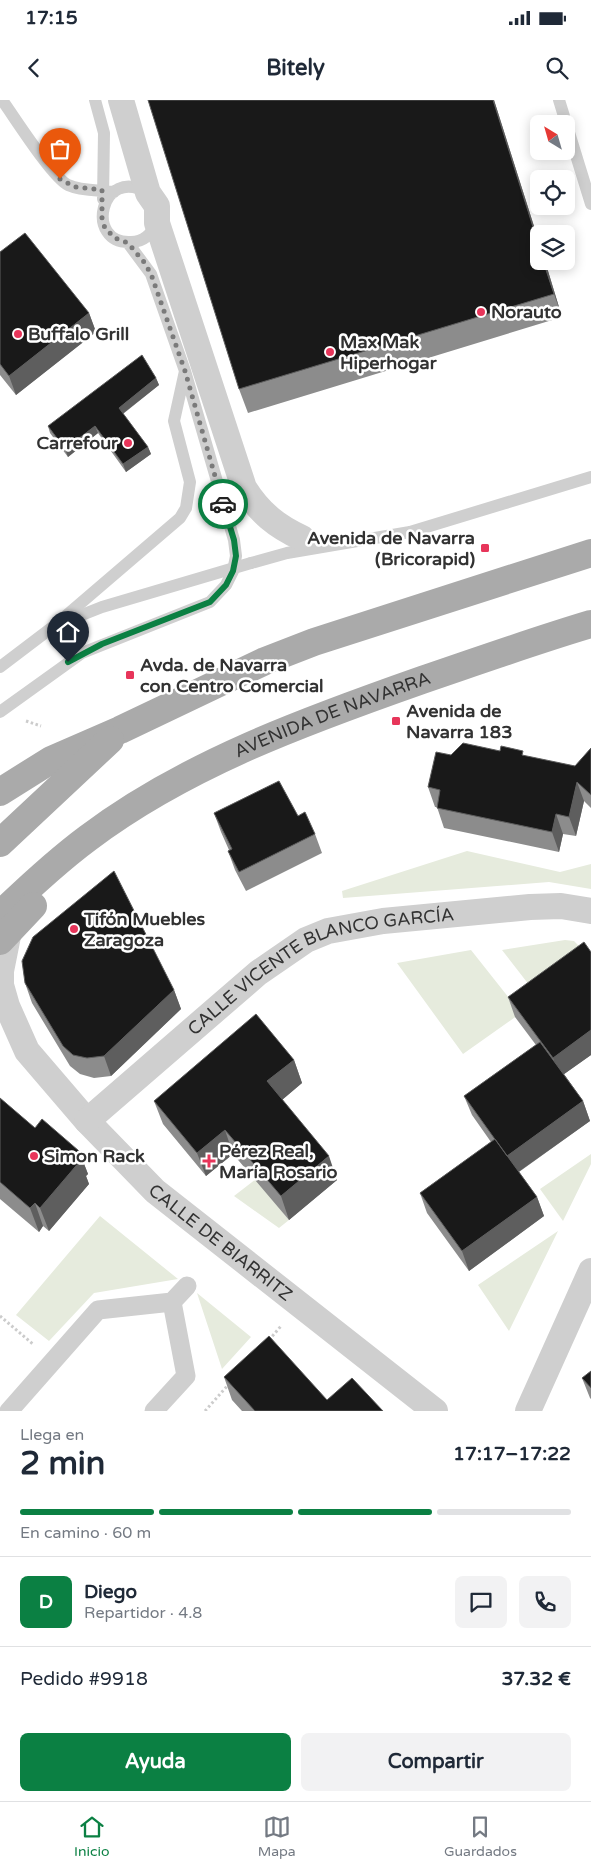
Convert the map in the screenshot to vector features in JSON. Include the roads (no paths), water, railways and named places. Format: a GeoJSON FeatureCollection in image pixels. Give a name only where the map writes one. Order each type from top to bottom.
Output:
{"type":"FeatureCollection","features":[{"type":"Feature","properties":{"kind":"main road"},"geometry":{"type":"LineString","coordinates":[[0,792],[50,760],[120,730],[209,686],[314,642],[591,553]]}},
{"type":"Feature","properties":{"kind":"main road","name":"AVENIDA DE NAVARRA"},"geometry":{"type":"LineString","coordinates":[[3,929],[52,886],[90,837],[157,795],[227,757],[292,728],[548,637],[591,624]]}},
{"type":"Feature","properties":{"kind":"main road"},"geometry":{"type":"LineString","coordinates":[[0,843],[120,730]]}},
{"type":"Feature","properties":{"kind":"street"},"geometry":{"type":"LineString","coordinates":[[121,100],[148,193],[157,206],[157,223],[244,488],[255,505],[270,521],[302,538]]}},
{"type":"Feature","properties":{"kind":"street","name":"CALLE VICENTE BLANCO GARCÍA"},"geometry":{"type":"LineString","coordinates":[[86,1121],[258,974],[306,940],[328,930],[383,921],[530,907],[561,906],[591,911]]}},
{"type":"Feature","properties":{"kind":"street","name":"CALLE DE BIARRITZ"},"geometry":{"type":"LineString","coordinates":[[3,929],[1,985],[7,1006],[28,1051],[86,1121],[155,1191],[436,1411]]}},
{"type":"Feature","properties":{"kind":"street","name":"CALLE DE BIARRITZ"},"geometry":{"type":"LineString","coordinates":[[0,1040],[28,1051]]}},
{"type":"Feature","properties":{"kind":"street"},"geometry":{"type":"LineString","coordinates":[[528,1411],[591,1271]]}},
{"type":"Feature","properties":{"kind":"street"},"geometry":{"type":"LineString","coordinates":[[9,1411],[46,1355],[98,1310],[172,1302],[187,1286]]}},
{"type":"Feature","properties":{"kind":"street"},"geometry":{"type":"LineString","coordinates":[[154,1411],[186,1376],[172,1302]]}},
{"type":"Feature","properties":{"kind":"lane"},"geometry":{"type":"LineString","coordinates":[[2,100],[60,179],[75,187],[108,191],[131,187],[148,193]]}},
{"type":"Feature","properties":{"kind":"lane"},"geometry":{"type":"LineString","coordinates":[[0,712],[82,653],[210,602],[226,585],[233,571],[236,556],[234,540],[185,371],[151,274],[144,262],[128,243],[115,238],[105,228],[102,220],[103,206],[108,191],[104,133],[95,100]]}},
{"type":"Feature","properties":{"kind":"lane"},"geometry":{"type":"LineString","coordinates":[[559,100],[591,204]]}},
{"type":"Feature","properties":{"kind":"lane"},"geometry":{"type":"LineString","coordinates":[[128,243],[146,238],[157,223]]}},
{"type":"Feature","properties":{"kind":"lane"},"geometry":{"type":"LineString","coordinates":[[0,667],[54,626],[180,518],[186,508],[190,482],[174,421],[185,371]]}},
{"type":"Feature","properties":{"kind":"lane"},"geometry":{"type":"LineString","coordinates":[[54,626],[102,607],[287,553],[410,532],[591,477]]}},
{"type":"Feature","properties":{"kind":"lane"},"geometry":{"type":"LineString","coordinates":[[251,563],[302,538]]}},
{"type":"Feature","properties":{"kind":"lane"},"geometry":{"type":"LineString","coordinates":[[548,637],[591,637]]}},
{"type":"Feature","properties":{"kind":"place","name":"Norauto"},"geometry":{"type":"Point","coordinates":[481,312]}},
{"type":"Feature","properties":{"kind":"place","name":"Buffalo Grill"},"geometry":{"type":"Point","coordinates":[18,334]}},
{"type":"Feature","properties":{"kind":"place","name":"Max Mak Hiperhogar"},"geometry":{"type":"Point","coordinates":[330,352]}},
{"type":"Feature","properties":{"kind":"place","name":"Carrefour"},"geometry":{"type":"Point","coordinates":[128,443]}},
{"type":"Feature","properties":{"kind":"place","name":"Avenida de Navarra (Bricorapid)"},"geometry":{"type":"Point","coordinates":[485,548]}},
{"type":"Feature","properties":{"kind":"place","name":"Avda. de Navarra con Centro Comercial"},"geometry":{"type":"Point","coordinates":[130,675]}},
{"type":"Feature","properties":{"kind":"place","name":"Avenida de Navarra 183"},"geometry":{"type":"Point","coordinates":[396,721]}},
{"type":"Feature","properties":{"kind":"place","name":"Tifón Muebles Zaragoza"},"geometry":{"type":"Point","coordinates":[74,929]}},
{"type":"Feature","properties":{"kind":"place","name":"Simon Rack"},"geometry":{"type":"Point","coordinates":[34,1156]}},
{"type":"Feature","properties":{"kind":"place","name":"Pérez Real, María Rosario"},"geometry":{"type":"Point","coordinates":[209,1161]}}]}
